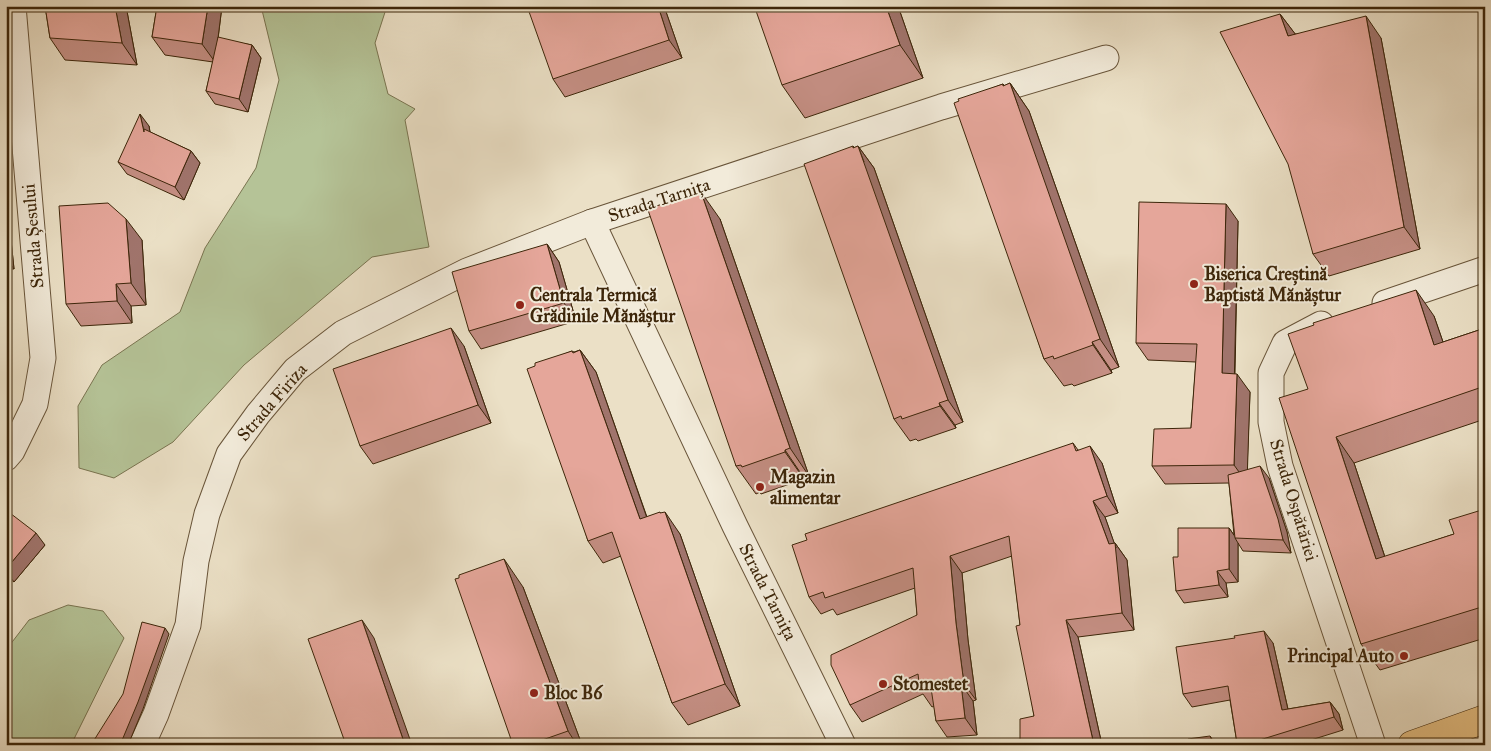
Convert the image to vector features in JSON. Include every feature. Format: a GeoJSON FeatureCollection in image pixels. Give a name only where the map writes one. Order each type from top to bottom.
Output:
{"type":"FeatureCollection","features":[{"type":"Feature","properties":{"kind":"main road"},"geometry":{"type":"LineString","coordinates":[[1412,745],[1485,719]]}},
{"type":"Feature","properties":{"kind":"street","name":"Strada Șesului"},"geometry":{"type":"LineString","coordinates":[[6,458],[12,451],[35,404],[43,358],[14,6]]}},
{"type":"Feature","properties":{"kind":"street","name":"Strada Tarnița"},"geometry":{"type":"LineString","coordinates":[[844,745],[735,526],[592,222],[941,107],[1106,58]]}},
{"type":"Feature","properties":{"kind":"street","name":"Strada Firiza"},"geometry":{"type":"LineString","coordinates":[[142,745],[156,714],[188,625],[196,561],[207,514],[229,454],[258,414],[295,370],[343,334],[467,271],[592,222]]}},
{"type":"Feature","properties":{"kind":"street","name":"Strada Ospătăriei"},"geometry":{"type":"LineString","coordinates":[[1373,745],[1280,466],[1271,422],[1271,373],[1285,343],[1315,326],[1485,269]]}},
{"type":"Feature","properties":{"kind":"green space"},"geometry":{"type":"Polygon","coordinates":[[[261,6],[387,6],[375,43],[388,94],[415,109],[405,120],[429,247],[372,257],[244,365],[173,442],[114,478],[79,468],[78,406],[102,365],[180,312],[205,248],[256,168],[279,80],[261,6]]]}},
{"type":"Feature","properties":{"kind":"green space"},"geometry":{"type":"Polygon","coordinates":[[[68,605],[103,611],[124,638],[71,745],[6,745],[6,650],[29,620],[68,605]]]}},
{"type":"Feature","properties":{"kind":"building"},"geometry":{"type":"Polygon","coordinates":[[[45,6],[115,6],[122,43],[50,38],[45,6]]]}},
{"type":"Feature","properties":{"kind":"building"},"geometry":{"type":"Polygon","coordinates":[[[157,6],[208,6],[202,44],[152,37],[157,6]]]}},
{"type":"Feature","properties":{"kind":"building"},"geometry":{"type":"Polygon","coordinates":[[[527,6],[658,6],[669,40],[553,79],[527,6]]]}},
{"type":"Feature","properties":{"kind":"building"},"geometry":{"type":"Polygon","coordinates":[[[759,6],[886,6],[900,45],[782,85],[755,8],[759,6]]]}},
{"type":"Feature","properties":{"kind":"building"},"geometry":{"type":"Polygon","coordinates":[[[1280,14],[1288,36],[1366,16],[1404,227],[1313,254],[1288,164],[1220,32],[1280,14]]]}},
{"type":"Feature","properties":{"kind":"building"},"geometry":{"type":"Polygon","coordinates":[[[218,37],[252,45],[239,99],[206,91],[218,37]]]}},
{"type":"Feature","properties":{"kind":"building"},"geometry":{"type":"Polygon","coordinates":[[[1010,83],[1100,339],[1092,342],[1093,345],[1054,359],[1053,356],[1044,359],[954,103],[959,101],[958,99],[1010,83]]]}},
{"type":"Feature","properties":{"kind":"building"},"geometry":{"type":"Polygon","coordinates":[[[140,114],[144,132],[144,129],[191,151],[175,187],[118,162],[140,114]]]}},
{"type":"Feature","properties":{"kind":"building"},"geometry":{"type":"Polygon","coordinates":[[[853,146],[853,148],[858,146],[948,400],[939,403],[940,406],[902,419],[901,416],[894,419],[804,164],[853,146]]]}},
{"type":"Feature","properties":{"kind":"building"},"geometry":{"type":"Polygon","coordinates":[[[701,192],[790,448],[785,450],[785,452],[742,467],[741,465],[736,466],[648,210],[701,192]]]}},
{"type":"Feature","properties":{"kind":"building"},"geometry":{"type":"Polygon","coordinates":[[[1139,202],[1226,204],[1222,373],[1237,374],[1234,465],[1152,466],[1154,429],[1191,428],[1197,344],[1136,343],[1139,202]]]}},
{"type":"Feature","properties":{"kind":"building"},"geometry":{"type":"Polygon","coordinates":[[[108,203],[126,219],[131,283],[116,284],[117,301],[66,304],[59,206],[108,203]]]}},
{"type":"Feature","properties":{"kind":"building","name":"Centrala Termică Grădinile Mănăștur"},"geometry":{"type":"Polygon","coordinates":[[[547,244],[564,303],[469,331],[452,272],[547,244]]]}},
{"type":"Feature","properties":{"kind":"building"},"geometry":{"type":"Polygon","coordinates":[[[1416,290],[1434,345],[1485,328],[1485,386],[1336,437],[1376,559],[1454,534],[1449,520],[1485,509],[1485,606],[1361,644],[1279,398],[1308,389],[1288,334],[1314,325],[1313,323],[1416,290]]]}},
{"type":"Feature","properties":{"kind":"building"},"geometry":{"type":"Polygon","coordinates":[[[451,328],[478,405],[360,446],[333,369],[451,328]]]}},
{"type":"Feature","properties":{"kind":"building"},"geometry":{"type":"Polygon","coordinates":[[[580,350],[640,519],[665,512],[725,684],[672,703],[612,532],[588,541],[527,369],[535,366],[535,363],[580,350]]]}},
{"type":"Feature","properties":{"kind":"building"},"geometry":{"type":"Polygon","coordinates":[[[1073,443],[1076,451],[1090,446],[1107,496],[1093,501],[1109,544],[1115,543],[1122,613],[1066,620],[1094,745],[1020,745],[1020,719],[1034,716],[1016,626],[1020,625],[1009,536],[950,556],[964,684],[961,684],[965,718],[936,721],[931,688],[920,690],[918,674],[850,705],[831,665],[831,655],[917,615],[913,568],[825,598],[823,592],[809,597],[792,545],[807,540],[805,534],[1073,443]]]}},
{"type":"Feature","properties":{"kind":"building"},"geometry":{"type":"Polygon","coordinates":[[[1260,466],[1283,540],[1235,538],[1228,475],[1260,466]]]}},
{"type":"Feature","properties":{"kind":"building"},"geometry":{"type":"Polygon","coordinates":[[[6,510],[36,533],[6,569],[6,510]]]}},
{"type":"Feature","properties":{"kind":"building"},"geometry":{"type":"Polygon","coordinates":[[[1178,528],[1229,528],[1229,569],[1217,571],[1219,585],[1176,591],[1173,557],[1178,557],[1178,528]]]}},
{"type":"Feature","properties":{"kind":"building","name":"Bloc B6"},"geometry":{"type":"Polygon","coordinates":[[[504,559],[568,731],[528,745],[513,745],[455,579],[459,578],[459,575],[504,559]]]}},
{"type":"Feature","properties":{"kind":"building"},"geometry":{"type":"Polygon","coordinates":[[[362,620],[405,745],[346,745],[308,639],[362,620]]]}},
{"type":"Feature","properties":{"kind":"building"},"geometry":{"type":"Polygon","coordinates":[[[142,622],[165,628],[138,702],[119,745],[91,745],[123,694],[142,622]]]}},
{"type":"Feature","properties":{"kind":"building"},"geometry":{"type":"Polygon","coordinates":[[[1264,631],[1282,710],[1330,702],[1334,717],[1250,743],[1248,740],[1237,743],[1228,686],[1183,694],[1176,647],[1235,638],[1234,636],[1264,631]]]}},
{"type":"Feature","properties":{"kind":"building"},"geometry":{"type":"Polygon","coordinates":[[[1210,736],[1214,745],[1189,745],[1188,739],[1210,736]]]}},
{"type":"Feature","properties":{"kind":"building"},"geometry":{"type":"Polygon","coordinates":[[[1248,740],[1250,745],[1232,745],[1248,740]]]}},
{"type":"Feature","properties":{"kind":"place","name":"Biserica Creștină Baptistă Mănăștur"},"geometry":{"type":"Point","coordinates":[1194,284]}},
{"type":"Feature","properties":{"kind":"place","name":"Centrala Termică Grădinile Mănăștur"},"geometry":{"type":"Point","coordinates":[520,305]}},
{"type":"Feature","properties":{"kind":"place","name":"Magazin alimentar"},"geometry":{"type":"Point","coordinates":[760,487]}},
{"type":"Feature","properties":{"kind":"place","name":"Principal Auto"},"geometry":{"type":"Point","coordinates":[1404,656]}},
{"type":"Feature","properties":{"kind":"place","name":"Stomestet"},"geometry":{"type":"Point","coordinates":[883,684]}},
{"type":"Feature","properties":{"kind":"place","name":"Bloc B6"},"geometry":{"type":"Point","coordinates":[534,693]}}]}
